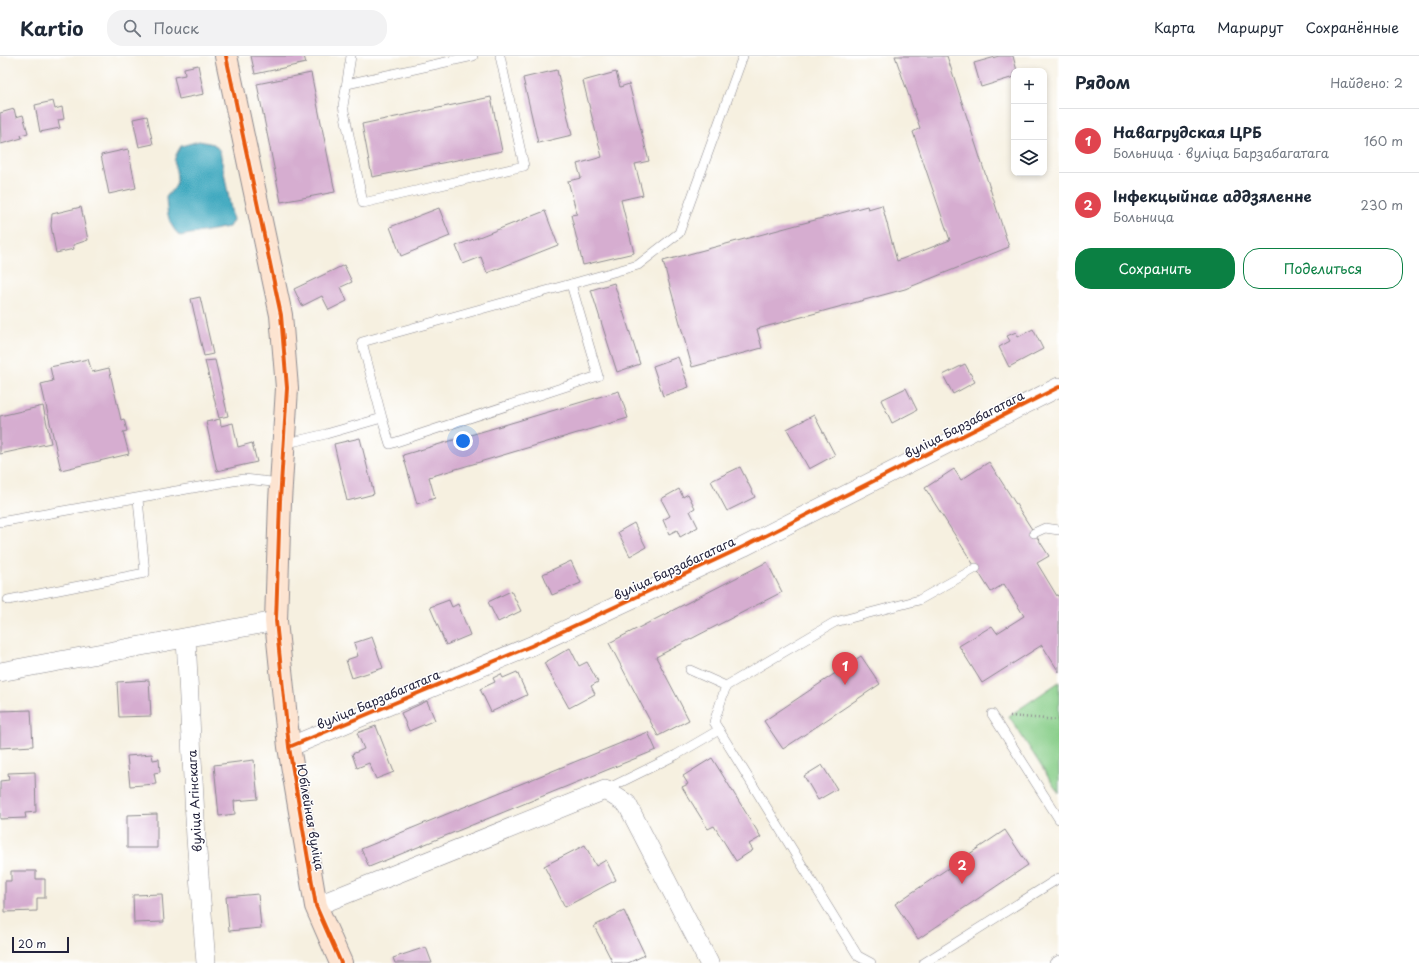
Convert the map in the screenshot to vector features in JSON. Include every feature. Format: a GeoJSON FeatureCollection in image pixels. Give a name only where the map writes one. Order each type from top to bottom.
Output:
{"type":"FeatureCollection","features":[{"type":"Feature","properties":{"kind":"street","name":"Юбілейная вуліца"},"geometry":{"type":"LineString","coordinates":[[226,56],[281,315],[287,388],[281,483],[276,621],[288,747],[316,906],[341,963]]}},
{"type":"Feature","properties":{"kind":"street","name":"вуліца Барзабагатага"},"geometry":{"type":"LineString","coordinates":[[288,747],[531,646],[743,547],[1059,387]]}},
{"type":"Feature","properties":{"kind":"street"},"geometry":{"type":"LineString","coordinates":[[0,672],[276,621]]}},
{"type":"Feature","properties":{"kind":"street","name":"вуліца Агінскага"},"geometry":{"type":"LineString","coordinates":[[186,638],[196,838],[206,963]]}},
{"type":"Feature","properties":{"kind":"street"},"geometry":{"type":"LineString","coordinates":[[316,906],[605,790],[627,804],[709,963]]}},
{"type":"Feature","properties":{"kind":"lane"},"geometry":{"type":"LineString","coordinates":[[351,56],[343,106],[363,203],[524,166],[500,56]]}},
{"type":"Feature","properties":{"kind":"lane"},"geometry":{"type":"LineString","coordinates":[[347,84],[473,56]]}},
{"type":"Feature","properties":{"kind":"lane"},"geometry":{"type":"LineString","coordinates":[[571,284],[598,376],[390,444],[362,342],[638,265],[678,232],[743,56]]}},
{"type":"Feature","properties":{"kind":"lane"},"geometry":{"type":"LineString","coordinates":[[283,444],[326,434],[382,418]]}},
{"type":"Feature","properties":{"kind":"lane"},"geometry":{"type":"LineString","coordinates":[[0,522],[138,499],[244,479],[281,483]]}},
{"type":"Feature","properties":{"kind":"lane"},"geometry":{"type":"LineString","coordinates":[[8,600],[145,573],[138,499]]}},
{"type":"Feature","properties":{"kind":"lane"},"geometry":{"type":"LineString","coordinates":[[1034,533],[1045,528],[1059,530]]}},
{"type":"Feature","properties":{"kind":"lane"},"geometry":{"type":"LineString","coordinates":[[871,963],[858,956],[714,722],[726,686],[835,622],[918,600],[976,568]]}},
{"type":"Feature","properties":{"kind":"lane"},"geometry":{"type":"LineString","coordinates":[[690,670],[726,686]]}},
{"type":"Feature","properties":{"kind":"lane"},"geometry":{"type":"LineString","coordinates":[[992,714],[1059,819]]}},
{"type":"Feature","properties":{"kind":"lane"},"geometry":{"type":"LineString","coordinates":[[605,790],[676,755],[719,730]]}},
{"type":"Feature","properties":{"kind":"lane"},"geometry":{"type":"LineString","coordinates":[[924,963],[1059,878]]}},
{"type":"Feature","properties":{"kind":"lane"},"geometry":{"type":"LineString","coordinates":[[1054,963],[1059,960]]}},
{"type":"Feature","properties":{"kind":"path"},"geometry":{"type":"LineString","coordinates":[[992,714],[1059,720]]}},
{"type":"Feature","properties":{"kind":"green space"},"geometry":{"type":"Polygon","coordinates":[[[1059,682],[1059,794],[1009,716],[1059,682]]]}},
{"type":"Feature","properties":{"kind":"water"},"geometry":{"type":"Polygon","coordinates":[[[199,141],[214,144],[220,151],[233,220],[229,227],[180,236],[173,228],[169,218],[166,197],[177,183],[174,161],[177,152],[181,146],[199,141]]]}},
{"type":"Feature","properties":{"kind":"building"},"geometry":{"type":"Polygon","coordinates":[[[251,56],[304,56],[306,63],[255,74],[251,56]]]}},
{"type":"Feature","properties":{"kind":"building"},"geometry":{"type":"Polygon","coordinates":[[[895,56],[947,56],[1009,247],[905,289],[757,329],[762,348],[692,367],[663,261],[867,206],[868,209],[882,205],[897,261],[950,240],[913,132],[920,128],[895,56]]]}},
{"type":"Feature","properties":{"kind":"building"},"geometry":{"type":"Polygon","coordinates":[[[999,56],[1013,56],[1016,68],[1011,68],[1011,78],[981,87],[974,63],[999,56]]]}},
{"type":"Feature","properties":{"kind":"building"},"geometry":{"type":"Polygon","coordinates":[[[198,65],[204,94],[179,99],[174,77],[185,75],[184,68],[198,65]]]}},
{"type":"Feature","properties":{"kind":"building"},"geometry":{"type":"Polygon","coordinates":[[[557,70],[572,135],[538,143],[523,78],[557,70]]]}},
{"type":"Feature","properties":{"kind":"building"},"geometry":{"type":"Polygon","coordinates":[[[616,72],[620,87],[629,84],[649,161],[635,164],[643,195],[621,200],[634,253],[583,265],[571,215],[577,214],[568,181],[581,178],[577,164],[602,157],[583,81],[616,72]]]}},
{"type":"Feature","properties":{"kind":"building"},"geometry":{"type":"Polygon","coordinates":[[[311,73],[335,192],[281,202],[257,84],[311,73]]]}},
{"type":"Feature","properties":{"kind":"building"},"geometry":{"type":"Polygon","coordinates":[[[491,97],[502,151],[372,177],[362,124],[491,97]]]}},
{"type":"Feature","properties":{"kind":"building"},"geometry":{"type":"Polygon","coordinates":[[[53,101],[55,109],[62,107],[64,119],[58,120],[60,128],[40,132],[35,105],[53,101]]]}},
{"type":"Feature","properties":{"kind":"building"},"geometry":{"type":"Polygon","coordinates":[[[14,109],[16,117],[23,115],[28,133],[21,135],[22,138],[1,144],[0,113],[14,109]]]}},
{"type":"Feature","properties":{"kind":"building"},"geometry":{"type":"Polygon","coordinates":[[[147,116],[153,144],[139,147],[133,119],[147,116]]]}},
{"type":"Feature","properties":{"kind":"building"},"geometry":{"type":"Polygon","coordinates":[[[128,149],[136,188],[109,194],[101,155],[128,149]]]}},
{"type":"Feature","properties":{"kind":"building"},"geometry":{"type":"Polygon","coordinates":[[[81,207],[88,240],[73,245],[74,249],[56,253],[51,226],[52,214],[81,207]]]}},
{"type":"Feature","properties":{"kind":"building"},"geometry":{"type":"Polygon","coordinates":[[[439,208],[450,236],[401,256],[390,227],[439,208]]]}},
{"type":"Feature","properties":{"kind":"building"},"geometry":{"type":"Polygon","coordinates":[[[545,211],[558,245],[487,273],[481,257],[463,264],[456,246],[545,211]]]}},
{"type":"Feature","properties":{"kind":"building"},"geometry":{"type":"Polygon","coordinates":[[[344,265],[352,282],[341,287],[347,301],[329,310],[322,296],[302,306],[294,289],[344,265]]]}},
{"type":"Feature","properties":{"kind":"building"},"geometry":{"type":"Polygon","coordinates":[[[614,283],[640,364],[617,372],[591,290],[614,283]]]}},
{"type":"Feature","properties":{"kind":"building"},"geometry":{"type":"Polygon","coordinates":[[[200,297],[213,354],[204,356],[191,299],[200,297]]]}},
{"type":"Feature","properties":{"kind":"building"},"geometry":{"type":"Polygon","coordinates":[[[1033,329],[1043,349],[1009,367],[999,347],[1010,341],[1007,336],[1016,332],[1018,337],[1033,329]]]}},
{"type":"Feature","properties":{"kind":"building"},"geometry":{"type":"Polygon","coordinates":[[[678,357],[689,387],[663,396],[653,366],[678,357]]]}},
{"type":"Feature","properties":{"kind":"building"},"geometry":{"type":"Polygon","coordinates":[[[88,359],[92,372],[109,368],[121,420],[124,419],[127,431],[123,432],[129,454],[61,470],[41,384],[53,381],[50,367],[88,359]]]}},
{"type":"Feature","properties":{"kind":"building"},"geometry":{"type":"Polygon","coordinates":[[[215,360],[228,416],[219,418],[205,361],[215,360]]]}},
{"type":"Feature","properties":{"kind":"building"},"geometry":{"type":"Polygon","coordinates":[[[965,364],[975,382],[953,394],[943,375],[965,364]]]}},
{"type":"Feature","properties":{"kind":"building"},"geometry":{"type":"Polygon","coordinates":[[[906,388],[917,410],[892,423],[881,400],[906,388]]]}},
{"type":"Feature","properties":{"kind":"building"},"geometry":{"type":"Polygon","coordinates":[[[619,391],[628,418],[429,477],[435,498],[417,504],[403,455],[619,391]]]}},
{"type":"Feature","properties":{"kind":"building"},"geometry":{"type":"Polygon","coordinates":[[[43,406],[51,443],[0,454],[0,416],[43,406]]]}},
{"type":"Feature","properties":{"kind":"building"},"geometry":{"type":"Polygon","coordinates":[[[814,415],[835,455],[809,469],[787,429],[814,415]]]}},
{"type":"Feature","properties":{"kind":"building"},"geometry":{"type":"Polygon","coordinates":[[[220,419],[221,426],[233,423],[238,447],[252,443],[257,462],[217,471],[206,422],[220,419]]]}},
{"type":"Feature","properties":{"kind":"building"},"geometry":{"type":"Polygon","coordinates":[[[360,438],[374,494],[347,501],[334,444],[360,438]]]}},
{"type":"Feature","properties":{"kind":"building"},"geometry":{"type":"Polygon","coordinates":[[[989,462],[1049,556],[1037,563],[1057,596],[1059,595],[1059,672],[1042,645],[982,683],[959,646],[992,626],[997,633],[1024,616],[1004,584],[991,592],[925,488],[954,469],[961,480],[989,462]]]}},
{"type":"Feature","properties":{"kind":"building"},"geometry":{"type":"Polygon","coordinates":[[[740,467],[755,497],[727,511],[711,481],[740,467]]]}},
{"type":"Feature","properties":{"kind":"building"},"geometry":{"type":"Polygon","coordinates":[[[679,489],[683,497],[688,494],[695,508],[690,511],[698,527],[680,537],[677,530],[669,534],[663,520],[670,516],[661,499],[679,489]]]}},
{"type":"Feature","properties":{"kind":"building"},"geometry":{"type":"Polygon","coordinates":[[[634,523],[646,547],[630,556],[618,532],[634,523]]]}},
{"type":"Feature","properties":{"kind":"building"},"geometry":{"type":"Polygon","coordinates":[[[571,561],[581,583],[552,595],[543,574],[571,561]]]}},
{"type":"Feature","properties":{"kind":"building"},"geometry":{"type":"Polygon","coordinates":[[[767,562],[782,592],[656,657],[689,720],[658,736],[609,643],[767,562]]]}},
{"type":"Feature","properties":{"kind":"building"},"geometry":{"type":"Polygon","coordinates":[[[511,591],[521,611],[498,622],[488,602],[511,591]]]}},
{"type":"Feature","properties":{"kind":"building"},"geometry":{"type":"Polygon","coordinates":[[[449,600],[452,607],[458,604],[470,635],[446,645],[430,607],[449,600]]]}},
{"type":"Feature","properties":{"kind":"building"},"geometry":{"type":"Polygon","coordinates":[[[372,637],[383,668],[352,678],[346,660],[358,656],[354,643],[372,637]]]}},
{"type":"Feature","properties":{"kind":"building"},"geometry":{"type":"Polygon","coordinates":[[[570,648],[579,666],[587,662],[598,682],[591,686],[595,694],[569,708],[544,663],[570,648]]]}},
{"type":"Feature","properties":{"kind":"building"},"geometry":{"type":"Polygon","coordinates":[[[861,656],[880,684],[783,749],[764,721],[861,656]]]}},
{"type":"Feature","properties":{"kind":"building"},"geometry":{"type":"Polygon","coordinates":[[[517,672],[527,695],[491,712],[480,689],[495,682],[493,678],[501,674],[503,678],[517,672]]]}},
{"type":"Feature","properties":{"kind":"building"},"geometry":{"type":"Polygon","coordinates":[[[149,680],[151,716],[119,717],[117,682],[149,680]]]}},
{"type":"Feature","properties":{"kind":"building"},"geometry":{"type":"Polygon","coordinates":[[[427,701],[435,720],[409,731],[401,713],[427,701]]]}},
{"type":"Feature","properties":{"kind":"building"},"geometry":{"type":"Polygon","coordinates":[[[31,710],[33,746],[0,748],[0,711],[31,710]]]}},
{"type":"Feature","properties":{"kind":"building"},"geometry":{"type":"Polygon","coordinates":[[[376,726],[394,772],[376,779],[369,763],[357,768],[352,754],[364,749],[357,733],[376,726]]]}},
{"type":"Feature","properties":{"kind":"building"},"geometry":{"type":"Polygon","coordinates":[[[648,732],[656,750],[369,867],[361,849],[648,732]]]}},
{"type":"Feature","properties":{"kind":"building"},"geometry":{"type":"Polygon","coordinates":[[[152,754],[153,760],[159,759],[160,772],[154,773],[156,784],[130,786],[127,756],[152,754]]]}},
{"type":"Feature","properties":{"kind":"building"},"geometry":{"type":"Polygon","coordinates":[[[712,758],[761,837],[749,844],[753,850],[736,861],[714,826],[708,829],[682,787],[688,784],[683,776],[712,758]]]}},
{"type":"Feature","properties":{"kind":"building"},"geometry":{"type":"Polygon","coordinates":[[[254,760],[258,799],[234,801],[235,814],[219,816],[214,765],[254,760]]]}},
{"type":"Feature","properties":{"kind":"building"},"geometry":{"type":"Polygon","coordinates":[[[822,765],[837,789],[818,800],[804,776],[822,765]]]}},
{"type":"Feature","properties":{"kind":"building"},"geometry":{"type":"Polygon","coordinates":[[[35,772],[36,812],[25,813],[26,818],[0,819],[0,781],[9,780],[8,773],[35,772]]]}},
{"type":"Feature","properties":{"kind":"building"},"geometry":{"type":"Polygon","coordinates":[[[157,814],[157,848],[127,848],[127,815],[157,814]]]}},
{"type":"Feature","properties":{"kind":"building"},"geometry":{"type":"Polygon","coordinates":[[[1005,830],[1028,865],[918,939],[895,904],[1005,830]]]}},
{"type":"Feature","properties":{"kind":"building"},"geometry":{"type":"Polygon","coordinates":[[[585,845],[596,866],[606,860],[616,880],[565,907],[544,866],[585,845]]]}},
{"type":"Feature","properties":{"kind":"building"},"geometry":{"type":"Polygon","coordinates":[[[11,871],[36,871],[36,879],[45,879],[45,898],[37,898],[37,911],[5,912],[5,881],[11,881],[11,871]]]}},
{"type":"Feature","properties":{"kind":"building"},"geometry":{"type":"Polygon","coordinates":[[[162,894],[164,922],[134,923],[133,895],[162,894]]]}},
{"type":"Feature","properties":{"kind":"building"},"geometry":{"type":"Polygon","coordinates":[[[258,894],[261,928],[229,931],[226,897],[258,894]]]}},
{"type":"Feature","properties":{"kind":"building"},"geometry":{"type":"Polygon","coordinates":[[[624,911],[645,955],[628,963],[613,963],[594,926],[624,911]]]}},
{"type":"Feature","properties":{"kind":"building"},"geometry":{"type":"Polygon","coordinates":[[[426,947],[432,963],[395,963],[393,958],[426,947]]]}},
{"type":"Feature","properties":{"kind":"cycle path"},"geometry":{"type":"LineString","coordinates":[[226,56],[281,315],[287,388],[280,501],[276,621],[289,747],[316,906],[341,963]]}},
{"type":"Feature","properties":{"kind":"cycle path"},"geometry":{"type":"LineString","coordinates":[[289,747],[531,646],[743,547],[1059,387]]}},
{"type":"Feature","properties":{"kind":"place","name":"Навагрудская ЦРБ"},"geometry":{"type":"Point","coordinates":[845,685]}},
{"type":"Feature","properties":{"kind":"place","name":"Інфекцыйнае аддзяленне"},"geometry":{"type":"Point","coordinates":[962,884]}}]}
